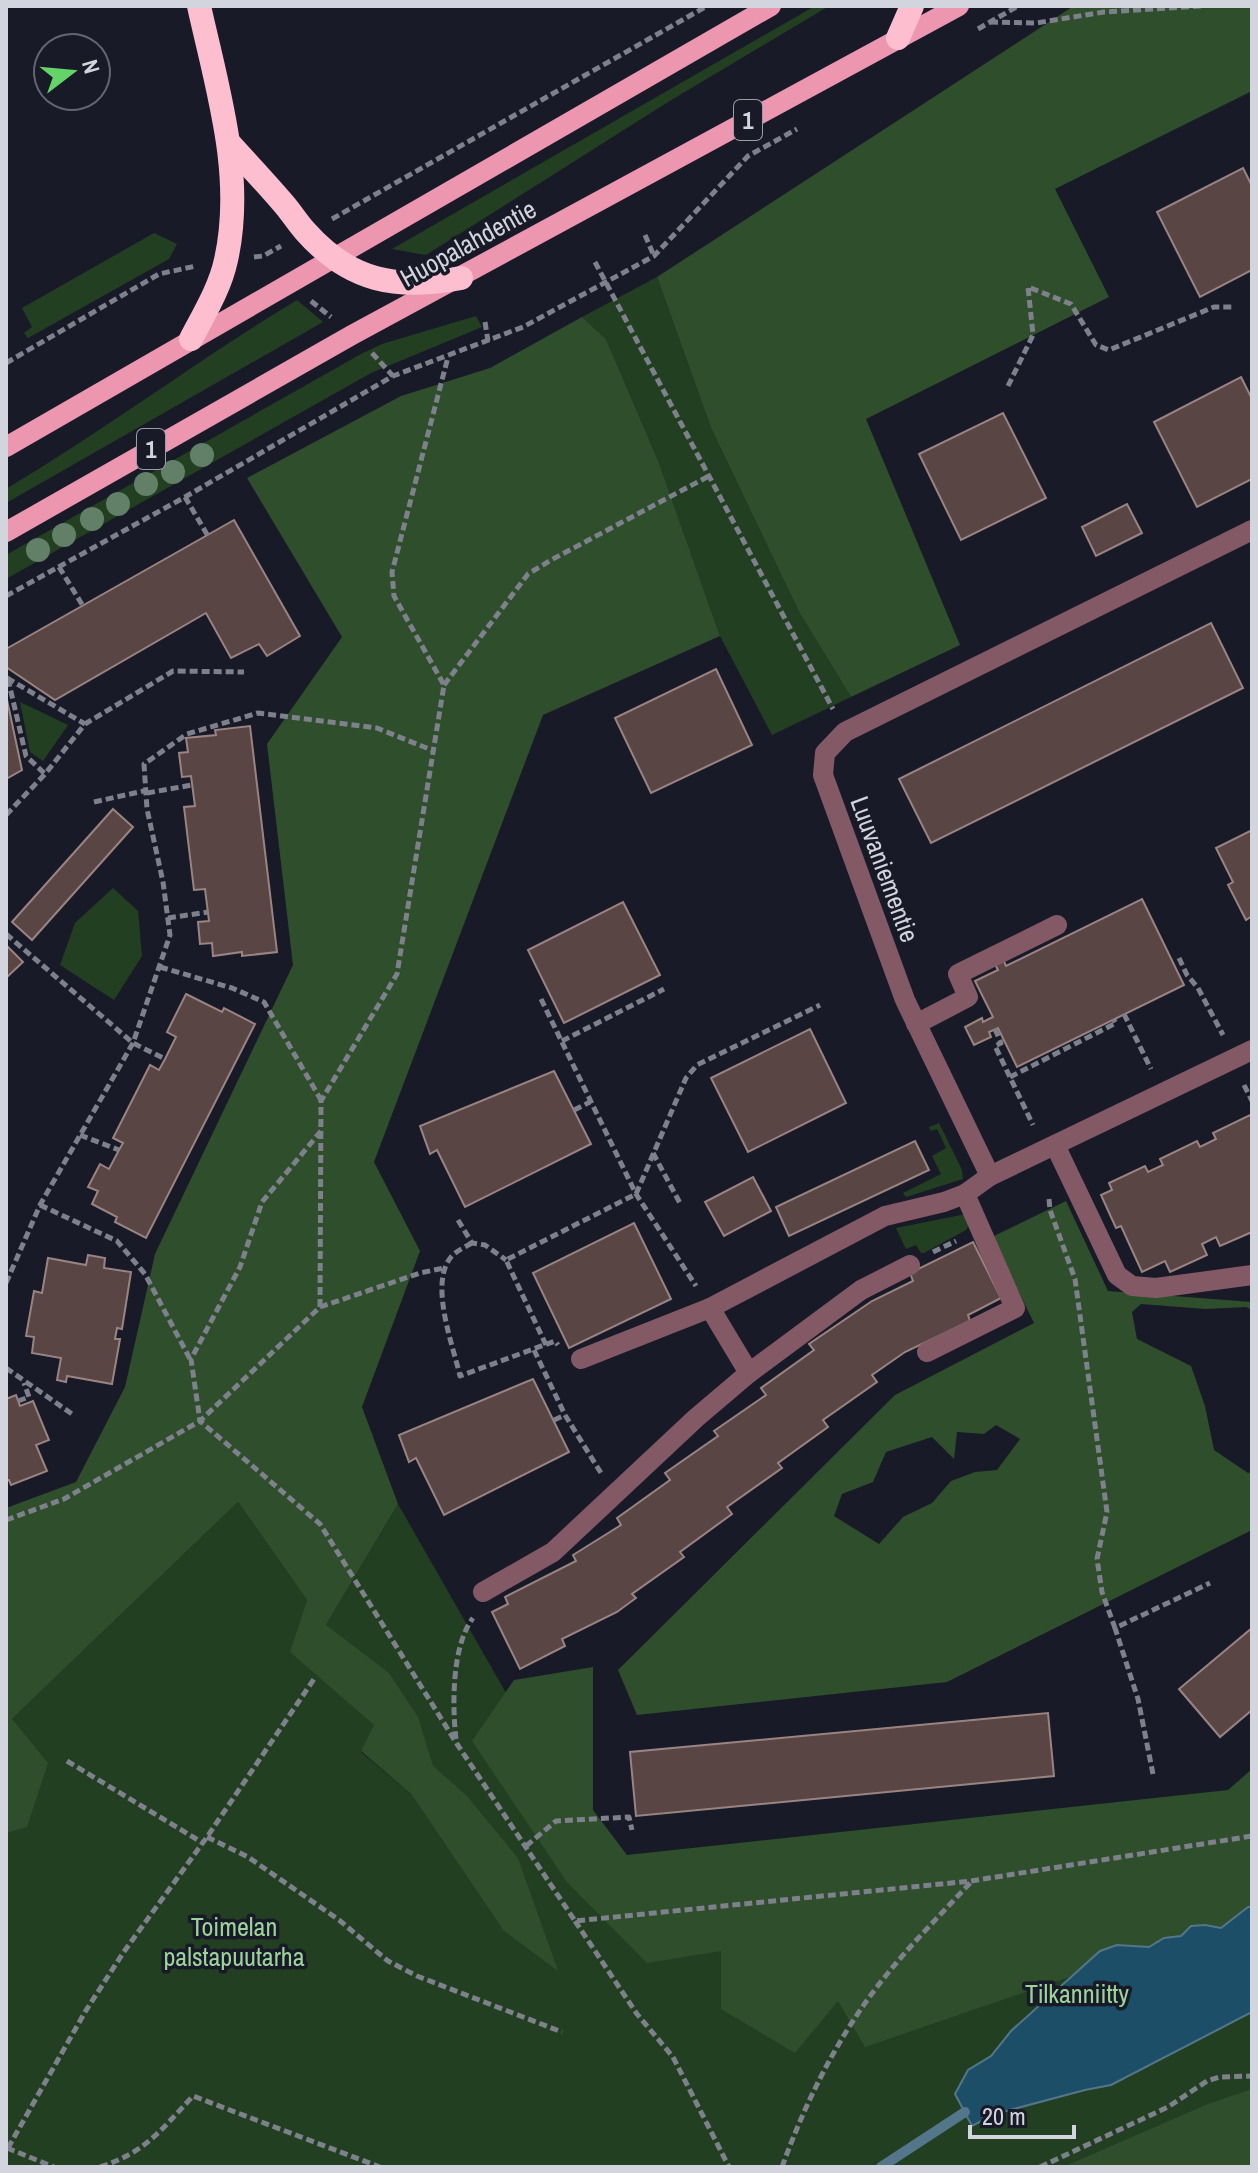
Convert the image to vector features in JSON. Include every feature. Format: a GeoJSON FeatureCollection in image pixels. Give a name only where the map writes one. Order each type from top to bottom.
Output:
{"type":"FeatureCollection","features":[{"type":"Feature","properties":{"kind":"highway"},"geometry":{"type":"LineString","coordinates":[[191,339],[213,297],[226,261],[231,223],[229,143],[199,6]]}},
{"type":"Feature","properties":{"kind":"highway"},"geometry":{"type":"LineString","coordinates":[[898,38],[912,6]]}},
{"type":"Feature","properties":{"kind":"highway"},"geometry":{"type":"LineString","coordinates":[[229,143],[306,232],[333,258],[354,270],[400,283],[427,284],[461,278]]}},
{"type":"Feature","properties":{"kind":"main road","name":"Huopalahdentie"},"geometry":{"type":"LineString","coordinates":[[6,447],[771,6]]}},
{"type":"Feature","properties":{"kind":"main road","name":"Huopalahdentie"},"geometry":{"type":"LineString","coordinates":[[6,532],[319,353],[959,6]]}},
{"type":"Feature","properties":{"kind":"street","name":"Luuvaniementie"},"geometry":{"type":"LineString","coordinates":[[990,1176],[916,1024],[823,775],[825,753],[845,732],[1252,530]]}},
{"type":"Feature","properties":{"kind":"street"},"geometry":{"type":"LineString","coordinates":[[916,1024],[968,997],[958,974],[1057,925]]}},
{"type":"Feature","properties":{"kind":"street"},"geometry":{"type":"LineString","coordinates":[[581,1359],[710,1308],[885,1216],[965,1194],[990,1176],[1252,1050]]}},
{"type":"Feature","properties":{"kind":"street"},"geometry":{"type":"LineString","coordinates":[[1050,1148],[1117,1275],[1132,1286],[1156,1288],[1252,1275]]}},
{"type":"Feature","properties":{"kind":"street"},"geometry":{"type":"LineString","coordinates":[[927,1352],[1015,1308],[965,1194]]}},
{"type":"Feature","properties":{"kind":"street"},"geometry":{"type":"LineString","coordinates":[[483,1592],[553,1552],[696,1418],[749,1373],[861,1290],[910,1265]]}},
{"type":"Feature","properties":{"kind":"street"},"geometry":{"type":"LineString","coordinates":[[710,1308],[749,1373]]}},
{"type":"Feature","properties":{"kind":"path"},"geometry":{"type":"LineString","coordinates":[[6,363],[159,274],[263,256],[347,212],[707,6]]}},
{"type":"Feature","properties":{"kind":"path"},"geometry":{"type":"LineString","coordinates":[[989,22],[1036,23],[1104,12],[1201,6]]}},
{"type":"Feature","properties":{"kind":"path"},"geometry":{"type":"LineString","coordinates":[[6,596],[393,376],[523,327],[654,256],[748,156]]}},
{"type":"Feature","properties":{"kind":"path"},"geometry":{"type":"LineString","coordinates":[[645,235],[654,256]]}},
{"type":"Feature","properties":{"kind":"path"},"geometry":{"type":"LineString","coordinates":[[595,262],[832,707]]}},
{"type":"Feature","properties":{"kind":"path"},"geometry":{"type":"LineString","coordinates":[[1008,386],[1033,335],[1028,287],[1071,304],[1096,345],[1109,350],[1214,307],[1234,307]]}},
{"type":"Feature","properties":{"kind":"path"},"geometry":{"type":"LineString","coordinates":[[485,322],[488,341]]}},
{"type":"Feature","properties":{"kind":"path"},"geometry":{"type":"LineString","coordinates":[[444,685],[394,596],[392,572],[448,357]]}},
{"type":"Feature","properties":{"kind":"path"},"geometry":{"type":"LineString","coordinates":[[321,1101],[397,974],[444,685],[528,574],[709,476]]}},
{"type":"Feature","properties":{"kind":"path"},"geometry":{"type":"LineString","coordinates":[[185,497],[208,536]]}},
{"type":"Feature","properties":{"kind":"path"},"geometry":{"type":"LineString","coordinates":[[59,567],[83,606]]}},
{"type":"Feature","properties":{"kind":"path"},"geometry":{"type":"LineString","coordinates":[[6,815],[45,774],[85,724],[173,671],[244,672]]}},
{"type":"Feature","properties":{"kind":"path"},"geometry":{"type":"LineString","coordinates":[[7,678],[85,724]]}},
{"type":"Feature","properties":{"kind":"path"},"geometry":{"type":"LineString","coordinates":[[7,678],[26,756],[45,774]]}},
{"type":"Feature","properties":{"kind":"path"},"geometry":{"type":"LineString","coordinates":[[6,1283],[40,1205],[133,1043],[170,935],[163,882],[147,809],[144,764],[187,734],[258,713],[377,728],[434,751]]}},
{"type":"Feature","properties":{"kind":"path"},"geometry":{"type":"LineString","coordinates":[[94,802],[192,785]]}},
{"type":"Feature","properties":{"kind":"path"},"geometry":{"type":"LineString","coordinates":[[168,918],[208,912]]}},
{"type":"Feature","properties":{"kind":"path"},"geometry":{"type":"LineString","coordinates":[[6,934],[133,1043],[165,1059]]}},
{"type":"Feature","properties":{"kind":"path"},"geometry":{"type":"LineString","coordinates":[[1179,958],[1223,1035]]}},
{"type":"Feature","properties":{"kind":"path"},"geometry":{"type":"LineString","coordinates":[[160,967],[232,988],[264,1002],[321,1101],[320,1307]]}},
{"type":"Feature","properties":{"kind":"path"},"geometry":{"type":"LineString","coordinates":[[562,1041],[664,989]]}},
{"type":"Feature","properties":{"kind":"path"},"geometry":{"type":"LineString","coordinates":[[541,999],[636,1194],[710,1308]]}},
{"type":"Feature","properties":{"kind":"path"},"geometry":{"type":"LineString","coordinates":[[506,1260],[636,1194],[686,1078],[697,1065],[820,1005]]}},
{"type":"Feature","properties":{"kind":"path"},"geometry":{"type":"LineString","coordinates":[[1124,1014],[1151,1070]]}},
{"type":"Feature","properties":{"kind":"path"},"geometry":{"type":"LineString","coordinates":[[1010,1077],[1116,1023],[1114,1020]]}},
{"type":"Feature","properties":{"kind":"path"},"geometry":{"type":"LineString","coordinates":[[995,1029],[1001,1043],[995,1046],[1033,1125]]}},
{"type":"Feature","properties":{"kind":"path"},"geometry":{"type":"LineString","coordinates":[[1244,1084],[1252,1101]]}},
{"type":"Feature","properties":{"kind":"path"},"geometry":{"type":"LineString","coordinates":[[574,1110],[590,1102]]}},
{"type":"Feature","properties":{"kind":"path"},"geometry":{"type":"LineString","coordinates":[[191,1359],[240,1267],[262,1202],[321,1131]]}},
{"type":"Feature","properties":{"kind":"path"},"geometry":{"type":"LineString","coordinates":[[80,1135],[119,1150]]}},
{"type":"Feature","properties":{"kind":"path"},"geometry":{"type":"LineString","coordinates":[[1050,1148],[1050,1210],[1075,1279],[1107,1512],[1097,1559],[1102,1592],[1138,1699],[1153,1774]]}},
{"type":"Feature","properties":{"kind":"path"},"geometry":{"type":"LineString","coordinates":[[653,1153],[681,1205]]}},
{"type":"Feature","properties":{"kind":"path"},"geometry":{"type":"LineString","coordinates":[[40,1205],[117,1241],[145,1274],[191,1359],[200,1421],[320,1524],[457,1744],[637,2014],[673,2057],[729,2167]]}},
{"type":"Feature","properties":{"kind":"path"},"geometry":{"type":"LineString","coordinates":[[458,1220],[472,1243]]}},
{"type":"Feature","properties":{"kind":"path"},"geometry":{"type":"LineString","coordinates":[[521,1355],[460,1376],[442,1300],[444,1268],[452,1255],[472,1243],[485,1245],[506,1260],[546,1345]]}},
{"type":"Feature","properties":{"kind":"path"},"geometry":{"type":"LineString","coordinates":[[934,1252],[941,1249]]}},
{"type":"Feature","properties":{"kind":"path"},"geometry":{"type":"LineString","coordinates":[[6,1520],[64,1499],[200,1421],[320,1307],[420,1273],[444,1268]]}},
{"type":"Feature","properties":{"kind":"path"},"geometry":{"type":"LineString","coordinates":[[534,1350],[582,1446]]}},
{"type":"Feature","properties":{"kind":"path"},"geometry":{"type":"LineString","coordinates":[[6,1368],[75,1416]]}},
{"type":"Feature","properties":{"kind":"path"},"geometry":{"type":"LineString","coordinates":[[18,1401],[29,1397],[24,1383]]}},
{"type":"Feature","properties":{"kind":"path"},"geometry":{"type":"LineString","coordinates":[[554,1420],[565,1415]]}},
{"type":"Feature","properties":{"kind":"path"},"geometry":{"type":"LineString","coordinates":[[1115,1628],[1210,1583]]}},
{"type":"Feature","properties":{"kind":"path"},"geometry":{"type":"LineString","coordinates":[[457,1744],[453,1712],[463,1631],[474,1617],[483,1592]]}},
{"type":"Feature","properties":{"kind":"path"},"geometry":{"type":"LineString","coordinates":[[54,2167],[7,2148],[92,2000],[314,1679]]}},
{"type":"Feature","properties":{"kind":"path"},"geometry":{"type":"LineString","coordinates":[[67,1761],[205,1840],[248,1857],[339,1920],[388,1961],[417,1976],[562,2032]]}},
{"type":"Feature","properties":{"kind":"path"},"geometry":{"type":"LineString","coordinates":[[526,1846],[556,1821],[629,1817],[632,1830]]}},
{"type":"Feature","properties":{"kind":"path"},"geometry":{"type":"LineString","coordinates":[[575,1921],[971,1881],[1252,1836]]}},
{"type":"Feature","properties":{"kind":"path"},"geometry":{"type":"LineString","coordinates":[[782,2167],[800,2117],[845,2033],[887,1974],[971,1881]]}},
{"type":"Feature","properties":{"kind":"path"},"geometry":{"type":"LineString","coordinates":[[1040,2167],[1168,2107],[1207,2081],[1219,2077],[1252,2076]]}},
{"type":"Feature","properties":{"kind":"path"},"geometry":{"type":"LineString","coordinates":[[100,2167],[127,2158],[149,2142],[193,2096],[380,2167]]}},
{"type":"Feature","properties":{"kind":"green space"},"geometry":{"type":"Polygon","coordinates":[[[815,6],[829,6],[668,102],[426,255],[392,249],[815,6]]]}},
{"type":"Feature","properties":{"kind":"green space"},"geometry":{"type":"Polygon","coordinates":[[[1252,6],[1252,91],[1055,189],[1109,297],[866,419],[960,645],[851,697],[799,612],[711,428],[657,277],[1072,7],[1252,6]]]}},
{"type":"Feature","properties":{"kind":"green space"},"geometry":{"type":"Polygon","coordinates":[[[154,233],[177,244],[169,259],[28,338],[24,333],[32,327],[22,308],[154,233]]]}},
{"type":"Feature","properties":{"kind":"green space"},"geometry":{"type":"Polygon","coordinates":[[[657,277],[711,428],[799,612],[851,697],[772,735],[720,636],[658,460],[606,339],[582,317],[657,277]]]}},
{"type":"Feature","properties":{"kind":"green space"},"geometry":{"type":"Polygon","coordinates":[[[297,300],[323,322],[6,503],[6,489],[297,300]]]}},
{"type":"Feature","properties":{"kind":"green space"},"geometry":{"type":"Polygon","coordinates":[[[476,316],[482,327],[371,373],[6,579],[6,555],[361,354],[382,344],[476,316]]]}},
{"type":"Feature","properties":{"kind":"green space"},"geometry":{"type":"Polygon","coordinates":[[[582,317],[606,339],[658,460],[720,636],[543,715],[374,1162],[420,1251],[362,1407],[398,1504],[326,1625],[389,1673],[418,1717],[433,1766],[466,1795],[518,1858],[558,1971],[503,1930],[411,1794],[361,1751],[374,1725],[290,1652],[307,1600],[238,1502],[12,1719],[48,1763],[27,1827],[6,1833],[6,1508],[76,1482],[125,1387],[155,1254],[293,965],[267,744],[342,637],[247,478],[401,396],[490,368],[582,317]]]}},
{"type":"Feature","properties":{"kind":"green space"},"geometry":{"type":"Polygon","coordinates":[[[20,702],[68,725],[43,761],[30,752],[20,702]]]}},
{"type":"Feature","properties":{"kind":"green space"},"geometry":{"type":"Polygon","coordinates":[[[113,888],[138,911],[142,956],[114,1000],[60,965],[75,923],[113,888]]]}},
{"type":"Feature","properties":{"kind":"green space"},"geometry":{"type":"Polygon","coordinates":[[[939,1123],[962,1170],[963,1179],[906,1197],[903,1193],[941,1174],[932,1156],[946,1148],[937,1129],[930,1131],[929,1127],[939,1123]]]}},
{"type":"Feature","properties":{"kind":"green space"},"geometry":{"type":"Polygon","coordinates":[[[1066,1201],[1108,1291],[1252,1302],[1252,1310],[1246,1307],[1206,1309],[1141,1304],[1132,1312],[1137,1339],[1191,1366],[1205,1406],[1214,1450],[1248,1473],[1252,1472],[1252,1530],[947,1682],[637,1715],[618,1670],[895,1395],[1034,1323],[992,1237],[1066,1201]],[[996,1425],[984,1434],[957,1432],[954,1459],[932,1437],[886,1452],[873,1482],[842,1494],[834,1516],[879,1544],[903,1517],[932,1503],[951,1481],[975,1472],[997,1470],[1020,1439],[996,1425]]]}},
{"type":"Feature","properties":{"kind":"green space"},"geometry":{"type":"Polygon","coordinates":[[[966,1214],[969,1225],[966,1230],[924,1253],[916,1245],[906,1249],[896,1228],[966,1214]]]}},
{"type":"Feature","properties":{"kind":"green space"},"geometry":{"type":"Polygon","coordinates":[[[238,1502],[307,1600],[291,1652],[375,1725],[361,1752],[411,1794],[503,1930],[326,1625],[398,1504],[610,1875],[1252,1789],[1252,2167],[6,2167],[6,1833],[27,1826],[12,1719],[238,1502]]]}},
{"type":"Feature","properties":{"kind":"green space"},"geometry":{"type":"Polygon","coordinates":[[[593,1667],[593,1810],[627,1855],[1228,1790],[1252,1769],[1252,1907],[1221,1928],[1205,1925],[1181,1936],[1164,1938],[1149,1947],[1117,1945],[1100,1951],[1069,1977],[865,2047],[838,2001],[795,2053],[721,2009],[721,1951],[647,1963],[567,1882],[472,1741],[514,1680],[593,1667]]]}},
{"type":"Feature","properties":{"kind":"green space"},"geometry":{"type":"Polygon","coordinates":[[[1252,2089],[1252,2167],[1063,2167],[1208,2104],[1252,2089]]]}},
{"type":"Feature","properties":{"kind":"water"},"geometry":{"type":"Polygon","coordinates":[[[1252,1907],[1252,2012],[1111,2085],[995,2114],[972,2126],[955,2094],[968,2070],[991,2056],[1011,2031],[1100,1951],[1117,1945],[1149,1947],[1164,1938],[1181,1936],[1191,1926],[1221,1928],[1252,1907]]]}},
{"type":"Feature","properties":{"kind":"building"},"geometry":{"type":"Polygon","coordinates":[[[1243,168],[1252,186],[1252,270],[1200,297],[1157,212],[1243,168]]]}},
{"type":"Feature","properties":{"kind":"building"},"geometry":{"type":"Polygon","coordinates":[[[1241,377],[1252,399],[1252,479],[1197,507],[1154,422],[1241,377]]]}},
{"type":"Feature","properties":{"kind":"building"},"geometry":{"type":"Polygon","coordinates":[[[1003,413],[1046,498],[961,540],[919,454],[1003,413]]]}},
{"type":"Feature","properties":{"kind":"building"},"geometry":{"type":"Polygon","coordinates":[[[1127,504],[1142,533],[1096,556],[1082,527],[1127,504]]]}},
{"type":"Feature","properties":{"kind":"building"},"geometry":{"type":"Polygon","coordinates":[[[234,520],[300,636],[267,656],[259,644],[231,658],[206,613],[55,700],[6,667],[6,649],[234,520]]]}},
{"type":"Feature","properties":{"kind":"building"},"geometry":{"type":"Polygon","coordinates":[[[1211,623],[1243,688],[931,843],[899,779],[1211,623]]]}},
{"type":"Feature","properties":{"kind":"building"},"geometry":{"type":"Polygon","coordinates":[[[716,669],[752,745],[651,793],[615,718],[716,669]]]}},
{"type":"Feature","properties":{"kind":"building"},"geometry":{"type":"Polygon","coordinates":[[[6,695],[22,770],[6,779],[6,695]]]}},
{"type":"Feature","properties":{"kind":"building"},"geometry":{"type":"Polygon","coordinates":[[[250,726],[277,952],[213,956],[212,943],[200,944],[198,922],[209,921],[205,889],[194,890],[184,807],[195,806],[191,776],[182,777],[179,753],[188,752],[186,738],[216,735],[215,730],[250,726]]]}},
{"type":"Feature","properties":{"kind":"building"},"geometry":{"type":"Polygon","coordinates":[[[113,809],[133,827],[32,940],[12,922],[113,809]]]}},
{"type":"Feature","properties":{"kind":"building"},"geometry":{"type":"Polygon","coordinates":[[[1252,830],[1252,916],[1246,920],[1228,885],[1233,882],[1216,848],[1252,830]]]}},
{"type":"Feature","properties":{"kind":"building"},"geometry":{"type":"Polygon","coordinates":[[[1142,899],[1184,985],[1017,1067],[998,1028],[989,1032],[991,1037],[974,1045],[965,1027],[982,1018],[983,1022],[993,1017],[975,981],[998,970],[995,964],[1003,959],[1006,966],[1142,899]]]}},
{"type":"Feature","properties":{"kind":"building"},"geometry":{"type":"Polygon","coordinates":[[[623,902],[660,975],[564,1023],[528,950],[623,902]]]}},
{"type":"Feature","properties":{"kind":"building"},"geometry":{"type":"Polygon","coordinates":[[[6,945],[23,962],[6,978],[6,945]]]}},
{"type":"Feature","properties":{"kind":"building"},"geometry":{"type":"Polygon","coordinates":[[[186,994],[255,1024],[146,1238],[115,1222],[117,1217],[92,1204],[98,1191],[88,1187],[100,1164],[109,1169],[123,1143],[113,1138],[150,1065],[159,1070],[165,1059],[176,1037],[167,1032],[186,994]]]}},
{"type":"Feature","properties":{"kind":"building"},"geometry":{"type":"Polygon","coordinates":[[[810,1029],[846,1103],[748,1152],[711,1078],[810,1029]]]}},
{"type":"Feature","properties":{"kind":"building"},"geometry":{"type":"Polygon","coordinates":[[[554,1071],[591,1144],[465,1207],[437,1150],[430,1154],[420,1126],[554,1071]]]}},
{"type":"Feature","properties":{"kind":"building"},"geometry":{"type":"Polygon","coordinates":[[[1250,1115],[1252,1232],[1220,1246],[1216,1237],[1202,1244],[1207,1255],[1170,1272],[1165,1261],[1142,1272],[1121,1226],[1116,1228],[1101,1195],[1112,1190],[1109,1183],[1145,1166],[1148,1172],[1163,1165],[1160,1159],[1197,1141],[1200,1147],[1216,1139],[1213,1133],[1250,1115]]]}},
{"type":"Feature","properties":{"kind":"building"},"geometry":{"type":"Polygon","coordinates":[[[915,1141],[929,1170],[789,1236],[776,1207],[915,1141]]]}},
{"type":"Feature","properties":{"kind":"building"},"geometry":{"type":"Polygon","coordinates":[[[753,1177],[771,1211],[724,1236],[705,1202],[753,1177]]]}},
{"type":"Feature","properties":{"kind":"building"},"geometry":{"type":"Polygon","coordinates":[[[634,1223],[671,1299],[569,1348],[533,1273],[634,1223]]]}},
{"type":"Feature","properties":{"kind":"building"},"geometry":{"type":"Polygon","coordinates":[[[973,1242],[1001,1298],[968,1315],[970,1321],[905,1352],[872,1375],[877,1382],[823,1420],[828,1427],[778,1463],[782,1468],[727,1507],[732,1514],[680,1552],[684,1557],[632,1594],[636,1598],[617,1612],[562,1639],[565,1646],[520,1669],[492,1612],[508,1604],[505,1597],[576,1561],[573,1555],[621,1525],[617,1518],[670,1480],[665,1473],[718,1436],[714,1431],[766,1395],[761,1388],[814,1350],[809,1344],[872,1301],[913,1281],[910,1273],[973,1242]]]}},
{"type":"Feature","properties":{"kind":"building"},"geometry":{"type":"Polygon","coordinates":[[[88,1255],[105,1258],[104,1268],[131,1272],[122,1329],[117,1328],[115,1339],[120,1339],[112,1384],[67,1376],[66,1382],[57,1380],[61,1358],[32,1353],[34,1337],[26,1336],[34,1291],[42,1293],[48,1258],[86,1265],[88,1255]]]}},
{"type":"Feature","properties":{"kind":"building"},"geometry":{"type":"Polygon","coordinates":[[[533,1379],[569,1452],[444,1515],[416,1458],[409,1462],[399,1435],[533,1379]]]}},
{"type":"Feature","properties":{"kind":"building"},"geometry":{"type":"Polygon","coordinates":[[[16,1395],[20,1406],[33,1401],[49,1440],[36,1445],[47,1471],[11,1485],[9,1480],[6,1481],[6,1399],[16,1395]]]}},
{"type":"Feature","properties":{"kind":"building"},"geometry":{"type":"Polygon","coordinates":[[[1252,1628],[1252,1710],[1220,1737],[1179,1689],[1252,1628]]]}},
{"type":"Feature","properties":{"kind":"building"},"geometry":{"type":"Polygon","coordinates":[[[1048,1713],[1054,1776],[636,1816],[630,1752],[1048,1713]]]}},
{"type":"Feature","properties":{"kind":"waterway"},"geometry":{"type":"LineString","coordinates":[[881,2167],[965,2112]]}},
{"type":"Feature","properties":{"kind":"park label","name":"Toimelan palstapuutarha"},"geometry":{"type":"Point","coordinates":[234,1941]}},
{"type":"Feature","properties":{"kind":"park label","name":"Tilkanniitty"},"geometry":{"type":"Point","coordinates":[1077,1993]}}]}
